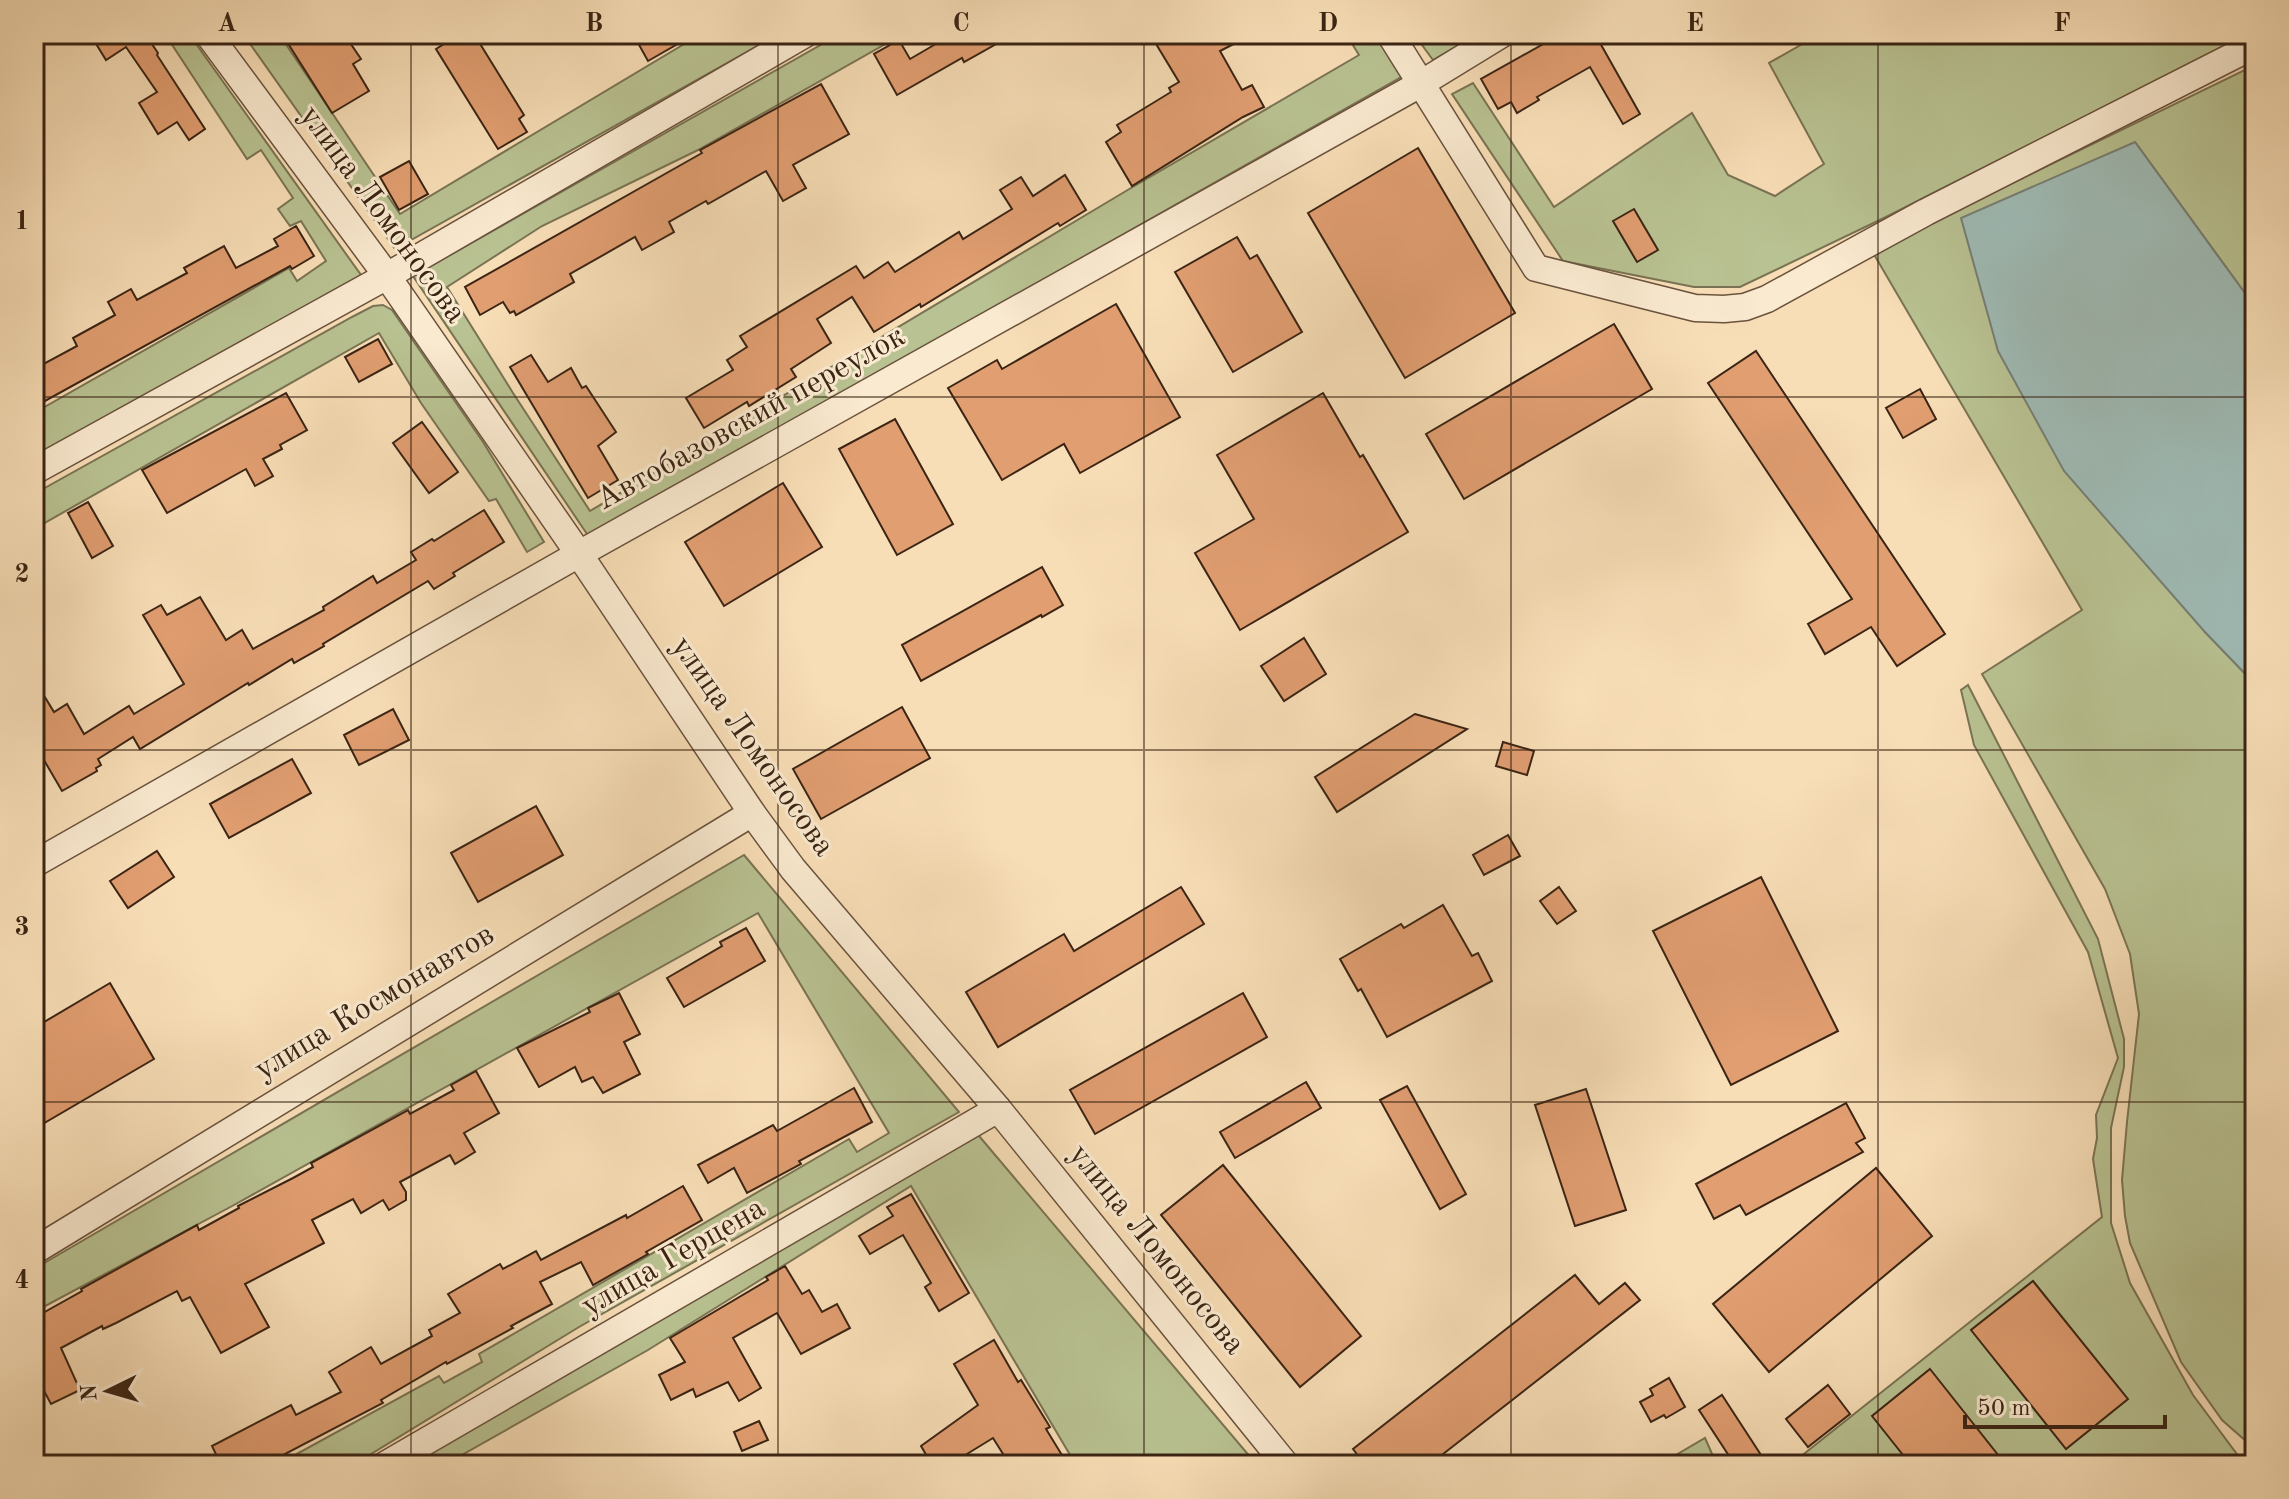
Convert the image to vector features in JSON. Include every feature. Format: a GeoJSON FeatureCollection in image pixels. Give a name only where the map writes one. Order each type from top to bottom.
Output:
{"type":"FeatureCollection","features":[{"type":"Feature","properties":{"kind":"street","name":"улица Ломоносова"},"geometry":{"type":"LineString","coordinates":[[208,34],[387,276],[793,869],[998,1109],[1286,1465]]}},
{"type":"Feature","properties":{"kind":"street"},"geometry":{"type":"LineString","coordinates":[[34,471],[387,276],[805,34]]}},
{"type":"Feature","properties":{"kind":"street"},"geometry":{"type":"LineString","coordinates":[[1390,34],[1536,268],[1695,308],[1724,309],[1745,307],[1767,299],[1926,212],[2255,45]]}},
{"type":"Feature","properties":{"kind":"street","name":"Автобазовский переулок"},"geometry":{"type":"LineString","coordinates":[[34,864],[579,554],[1422,83],[1502,34]]}},
{"type":"Feature","properties":{"kind":"street","name":"улица Космонавтов"},"geometry":{"type":"LineString","coordinates":[[34,1251],[752,813]]}},
{"type":"Feature","properties":{"kind":"street","name":"улица Герцена"},"geometry":{"type":"LineString","coordinates":[[385,1465],[998,1109]]}},
{"type":"Feature","properties":{"kind":"green space"},"geometry":{"type":"Polygon","coordinates":[[[165,34],[189,34],[361,275],[34,457],[34,413],[289,268],[297,281],[326,261],[301,221],[290,226],[278,209],[293,198],[261,150],[247,159],[165,34]]]}},
{"type":"Feature","properties":{"kind":"green space"},"geometry":{"type":"Polygon","coordinates":[[[243,34],[279,34],[400,214],[701,34],[779,34],[395,249],[243,34]]]}},
{"type":"Feature","properties":{"kind":"green space"},"geometry":{"type":"Polygon","coordinates":[[[840,34],[903,34],[698,150],[542,226],[447,287],[590,511],[1359,55],[1346,34],[1375,34],[1403,76],[589,537],[413,276],[840,34]]]}},
{"type":"Feature","properties":{"kind":"green space"},"geometry":{"type":"Polygon","coordinates":[[[1414,34],[1478,34],[1433,60],[1414,34]]]}},
{"type":"Feature","properties":{"kind":"green space"},"geometry":{"type":"Polygon","coordinates":[[[1820,34],[2248,34],[1886,217],[1740,287],[1694,287],[1563,261],[1452,94],[1473,83],[1554,207],[1692,113],[1728,175],[1775,196],[1824,164],[1769,63],[1820,34]]]}},
{"type":"Feature","properties":{"kind":"green space"},"geometry":{"type":"Polygon","coordinates":[[[2255,65],[2255,307],[2135,142],[2204,631],[2255,684],[2255,1449],[2222,1420],[2181,1362],[2130,1243],[2122,1180],[2139,1014],[2130,954],[2105,889],[1982,674],[2082,610],[1872,251],[2255,65]]]}},
{"type":"Feature","properties":{"kind":"green space"},"geometry":{"type":"Polygon","coordinates":[[[383,305],[392,310],[483,442],[544,542],[527,552],[496,499],[489,501],[421,403],[379,333],[34,529],[34,494],[352,317],[373,306],[383,305]]]}},
{"type":"Feature","properties":{"kind":"green space"},"geometry":{"type":"Polygon","coordinates":[[[1968,685],[2098,939],[2124,1039],[2124,1067],[2111,1128],[2111,1223],[2130,1283],[2193,1395],[2245,1465],[1790,1465],[2102,1217],[2093,1159],[2097,1138],[2096,1115],[2118,1058],[2088,952],[1974,745],[1961,690],[1968,685]]]}},
{"type":"Feature","properties":{"kind":"green space"},"geometry":{"type":"Polygon","coordinates":[[[744,855],[959,1112],[579,1327],[353,1465],[283,1465],[282,1462],[439,1376],[444,1383],[482,1362],[479,1354],[849,1139],[857,1152],[889,1133],[758,913],[234,1205],[34,1312],[34,1269],[744,855]]]}},
{"type":"Feature","properties":{"kind":"green space"},"geometry":{"type":"Polygon","coordinates":[[[974,1130],[1257,1465],[1076,1465],[911,1186],[648,1350],[444,1465],[398,1465],[974,1130]]]}},
{"type":"Feature","properties":{"kind":"green space"},"geometry":{"type":"Polygon","coordinates":[[[1705,1438],[1717,1465],[1659,1465],[1705,1438]]]}},
{"type":"Feature","properties":{"kind":"water"},"geometry":{"type":"Polygon","coordinates":[[[2135,142],[2255,307],[2255,684],[2204,631],[2064,471],[1998,351],[1961,218],[2135,142]]]}},
{"type":"Feature","properties":{"kind":"building"},"geometry":{"type":"Polygon","coordinates":[[[90,34],[145,34],[205,129],[189,140],[177,122],[158,134],[139,103],[157,92],[126,47],[106,60],[90,34]]]}},
{"type":"Feature","properties":{"kind":"building"},"geometry":{"type":"Polygon","coordinates":[[[282,34],[344,34],[361,59],[353,64],[369,91],[332,113],[282,34]]]}},
{"type":"Feature","properties":{"kind":"building"},"geometry":{"type":"Polygon","coordinates":[[[460,34],[474,34],[524,115],[519,119],[527,132],[498,149],[436,49],[460,34]]]}},
{"type":"Feature","properties":{"kind":"building"},"geometry":{"type":"Polygon","coordinates":[[[633,34],[695,34],[648,61],[633,34]]]}},
{"type":"Feature","properties":{"kind":"building"},"geometry":{"type":"Polygon","coordinates":[[[953,34],[1014,34],[964,62],[962,58],[897,95],[874,54],[899,40],[910,59],[953,34]]]}},
{"type":"Feature","properties":{"kind":"building"},"geometry":{"type":"Polygon","coordinates":[[[1150,34],[1253,34],[1220,51],[1242,90],[1252,85],[1264,107],[1132,186],[1106,142],[1121,132],[1117,125],[1171,92],[1169,88],[1179,82],[1150,34]]]}},
{"type":"Feature","properties":{"kind":"building"},"geometry":{"type":"Polygon","coordinates":[[[1561,34],[1595,34],[1640,114],[1623,124],[1590,67],[1537,97],[1539,100],[1517,113],[1511,102],[1498,109],[1481,79],[1561,34]]]}},
{"type":"Feature","properties":{"kind":"building"},"geometry":{"type":"Polygon","coordinates":[[[821,84],[849,134],[793,165],[806,188],[783,201],[766,171],[669,222],[674,232],[642,250],[635,237],[570,274],[574,282],[516,315],[514,311],[510,313],[503,302],[480,315],[465,287],[702,153],[700,150],[821,84]]]}},
{"type":"Feature","properties":{"kind":"building"},"geometry":{"type":"Polygon","coordinates":[[[1418,148],[1515,313],[1405,378],[1308,213],[1418,148]]]}},
{"type":"Feature","properties":{"kind":"building"},"geometry":{"type":"Polygon","coordinates":[[[409,161],[428,194],[399,210],[380,177],[409,161]]]}},
{"type":"Feature","properties":{"kind":"building"},"geometry":{"type":"Polygon","coordinates":[[[1065,175],[1086,210],[1060,226],[1058,223],[921,307],[920,304],[874,332],[852,297],[817,319],[831,343],[791,369],[796,377],[749,406],[747,402],[704,428],[686,398],[733,370],[727,360],[747,347],[740,336],[856,266],[864,278],[888,262],[895,272],[959,232],[963,239],[1012,209],[1000,190],[1021,177],[1033,196],[1065,175]]]}},
{"type":"Feature","properties":{"kind":"building"},"geometry":{"type":"Polygon","coordinates":[[[1634,209],[1658,250],[1637,262],[1613,221],[1634,209]]]}},
{"type":"Feature","properties":{"kind":"building"},"geometry":{"type":"Polygon","coordinates":[[[296,226],[314,256],[292,269],[290,266],[34,407],[34,369],[77,346],[73,338],[115,315],[108,302],[131,289],[137,300],[187,273],[184,268],[224,246],[236,268],[278,246],[274,239],[296,226]]]}},
{"type":"Feature","properties":{"kind":"building"},"geometry":{"type":"Polygon","coordinates":[[[1237,237],[1250,259],[1257,255],[1302,332],[1233,372],[1175,272],[1237,237]]]}},
{"type":"Feature","properties":{"kind":"building"},"geometry":{"type":"Polygon","coordinates":[[[1116,304],[1180,417],[1080,473],[1064,444],[1002,480],[948,388],[997,360],[1002,369],[1116,304]]]}},
{"type":"Feature","properties":{"kind":"building"},"geometry":{"type":"Polygon","coordinates":[[[1614,324],[1652,389],[1464,499],[1426,434],[1614,324]]]}},
{"type":"Feature","properties":{"kind":"building"},"geometry":{"type":"Polygon","coordinates":[[[378,339],[392,364],[359,382],[345,357],[378,339]]]}},
{"type":"Feature","properties":{"kind":"building"},"geometry":{"type":"Polygon","coordinates":[[[1756,351],[1945,634],[1897,666],[1871,627],[1825,654],[1808,624],[1852,599],[1708,383],[1756,351]]]}},
{"type":"Feature","properties":{"kind":"building"},"geometry":{"type":"Polygon","coordinates":[[[531,355],[548,382],[571,368],[582,388],[586,386],[616,432],[598,446],[618,480],[588,498],[510,367],[531,355]]]}},
{"type":"Feature","properties":{"kind":"building"},"geometry":{"type":"Polygon","coordinates":[[[1920,389],[1936,419],[1903,438],[1886,408],[1920,389]]]}},
{"type":"Feature","properties":{"kind":"building"},"geometry":{"type":"Polygon","coordinates":[[[286,393],[307,430],[263,459],[273,476],[255,486],[246,469],[167,513],[142,470],[286,393]]]}},
{"type":"Feature","properties":{"kind":"building"},"geometry":{"type":"Polygon","coordinates":[[[1323,393],[1408,532],[1240,630],[1195,553],[1254,519],[1217,455],[1323,393]]]}},
{"type":"Feature","properties":{"kind":"building"},"geometry":{"type":"Polygon","coordinates":[[[895,419],[953,524],[897,555],[839,449],[895,419]]]}},
{"type":"Feature","properties":{"kind":"building"},"geometry":{"type":"Polygon","coordinates":[[[422,422],[458,472],[429,493],[393,443],[422,422]]]}},
{"type":"Feature","properties":{"kind":"building"},"geometry":{"type":"Polygon","coordinates":[[[783,483],[822,547],[724,606],[685,542],[783,483]]]}},
{"type":"Feature","properties":{"kind":"building"},"geometry":{"type":"Polygon","coordinates":[[[88,502],[113,546],[92,558],[68,513],[88,502]]]}},
{"type":"Feature","properties":{"kind":"building"},"geometry":{"type":"Polygon","coordinates":[[[484,510],[504,542],[453,573],[455,576],[434,589],[428,581],[324,646],[248,683],[140,749],[133,737],[98,759],[101,765],[96,768],[97,771],[62,791],[34,743],[34,679],[54,712],[67,704],[84,734],[129,706],[134,714],[184,684],[143,615],[161,605],[167,615],[200,597],[226,640],[242,630],[253,649],[324,610],[323,607],[373,576],[377,583],[416,560],[411,552],[484,510]]]}},
{"type":"Feature","properties":{"kind":"building"},"geometry":{"type":"Polygon","coordinates":[[[1042,567],[1063,605],[921,681],[902,645],[1042,567]]]}},
{"type":"Feature","properties":{"kind":"building"},"geometry":{"type":"Polygon","coordinates":[[[1304,638],[1326,674],[1284,701],[1261,666],[1304,638]]]}},
{"type":"Feature","properties":{"kind":"building"},"geometry":{"type":"Polygon","coordinates":[[[902,707],[930,758],[821,819],[793,769],[902,707]]]}},
{"type":"Feature","properties":{"kind":"building"},"geometry":{"type":"Polygon","coordinates":[[[393,709],[409,740],[359,765],[344,735],[393,709]]]}},
{"type":"Feature","properties":{"kind":"building"},"geometry":{"type":"Polygon","coordinates":[[[1415,714],[1467,729],[1337,812],[1315,777],[1415,714]]]}},
{"type":"Feature","properties":{"kind":"building"},"geometry":{"type":"Polygon","coordinates":[[[1503,742],[1534,751],[1527,775],[1496,766],[1503,742]]]}},
{"type":"Feature","properties":{"kind":"building"},"geometry":{"type":"Polygon","coordinates":[[[292,759],[311,793],[229,838],[210,804],[292,759]]]}},
{"type":"Feature","properties":{"kind":"building"},"geometry":{"type":"Polygon","coordinates":[[[536,806],[563,855],[478,902],[451,853],[536,806]]]}},
{"type":"Feature","properties":{"kind":"building"},"geometry":{"type":"Polygon","coordinates":[[[1508,835],[1520,856],[1484,875],[1473,855],[1508,835]]]}},
{"type":"Feature","properties":{"kind":"building"},"geometry":{"type":"Polygon","coordinates":[[[157,851],[174,877],[128,908],[110,881],[157,851]]]}},
{"type":"Feature","properties":{"kind":"building"},"geometry":{"type":"Polygon","coordinates":[[[1761,877],[1838,1031],[1731,1085],[1653,931],[1761,877]]]}},
{"type":"Feature","properties":{"kind":"building"},"geometry":{"type":"Polygon","coordinates":[[[1181,887],[1204,924],[998,1047],[966,992],[1064,934],[1074,951],[1181,887]]]}},
{"type":"Feature","properties":{"kind":"building"},"geometry":{"type":"Polygon","coordinates":[[[1559,887],[1576,911],[1557,924],[1540,901],[1559,887]]]}},
{"type":"Feature","properties":{"kind":"building"},"geometry":{"type":"Polygon","coordinates":[[[1443,905],[1472,956],[1478,953],[1492,981],[1387,1037],[1361,989],[1358,991],[1340,959],[1401,924],[1404,928],[1443,905]]]}},
{"type":"Feature","properties":{"kind":"building"},"geometry":{"type":"Polygon","coordinates":[[[746,928],[765,961],[684,1007],[667,978],[746,928]]]}},
{"type":"Feature","properties":{"kind":"building"},"geometry":{"type":"Polygon","coordinates":[[[110,983],[154,1059],[34,1129],[34,1028],[110,983]]]}},
{"type":"Feature","properties":{"kind":"building"},"geometry":{"type":"Polygon","coordinates":[[[619,993],[640,1034],[624,1042],[640,1074],[603,1093],[593,1077],[582,1082],[575,1067],[539,1087],[517,1048],[590,1012],[588,1008],[619,993]]]}},
{"type":"Feature","properties":{"kind":"building"},"geometry":{"type":"Polygon","coordinates":[[[1243,993],[1267,1037],[1095,1134],[1070,1090],[1243,993]]]}},
{"type":"Feature","properties":{"kind":"building"},"geometry":{"type":"Polygon","coordinates":[[[476,1071],[499,1113],[464,1133],[475,1152],[455,1164],[450,1155],[400,1182],[406,1192],[406,1200],[389,1210],[383,1200],[361,1213],[353,1199],[312,1220],[324,1243],[245,1284],[269,1327],[221,1353],[190,1297],[182,1301],[177,1291],[61,1348],[80,1390],[51,1404],[34,1372],[34,1318],[197,1225],[199,1230],[313,1167],[311,1163],[408,1110],[410,1114],[454,1090],[451,1085],[476,1071]]]}},
{"type":"Feature","properties":{"kind":"building"},"geometry":{"type":"Polygon","coordinates":[[[1306,1082],[1321,1108],[1235,1158],[1220,1132],[1306,1082]]]}},
{"type":"Feature","properties":{"kind":"building"},"geometry":{"type":"Polygon","coordinates":[[[1407,1086],[1466,1194],[1440,1209],[1380,1100],[1407,1086]]]}},
{"type":"Feature","properties":{"kind":"building"},"geometry":{"type":"Polygon","coordinates":[[[854,1088],[872,1122],[747,1193],[734,1168],[708,1183],[698,1165],[773,1125],[777,1131],[854,1088]]]}},
{"type":"Feature","properties":{"kind":"building"},"geometry":{"type":"Polygon","coordinates":[[[1586,1089],[1626,1210],[1575,1226],[1535,1105],[1586,1089]]]}},
{"type":"Feature","properties":{"kind":"building"},"geometry":{"type":"Polygon","coordinates":[[[1846,1103],[1865,1138],[1856,1143],[1863,1152],[1746,1215],[1740,1205],[1714,1219],[1696,1184],[1846,1103]]]}},
{"type":"Feature","properties":{"kind":"building"},"geometry":{"type":"Polygon","coordinates":[[[1223,1165],[1361,1336],[1300,1387],[1161,1215],[1223,1165]]]}},
{"type":"Feature","properties":{"kind":"building"},"geometry":{"type":"Polygon","coordinates":[[[1876,1168],[1932,1236],[1769,1372],[1713,1304],[1876,1168]]]}},
{"type":"Feature","properties":{"kind":"building"},"geometry":{"type":"Polygon","coordinates":[[[683,1186],[702,1220],[646,1252],[648,1254],[593,1285],[581,1262],[540,1282],[552,1304],[381,1400],[383,1403],[264,1465],[251,1465],[246,1456],[229,1465],[221,1465],[212,1446],[291,1405],[296,1415],[341,1392],[329,1372],[371,1347],[381,1364],[432,1336],[429,1330],[460,1313],[448,1294],[500,1264],[503,1269],[536,1251],[541,1260],[626,1215],[627,1218],[683,1186]]]}},
{"type":"Feature","properties":{"kind":"building"},"geometry":{"type":"Polygon","coordinates":[[[911,1194],[969,1293],[939,1311],[925,1287],[931,1283],[903,1235],[870,1254],[859,1236],[893,1216],[887,1207],[911,1194]]]}},
{"type":"Feature","properties":{"kind":"building"},"geometry":{"type":"Polygon","coordinates":[[[785,1266],[802,1294],[809,1290],[822,1312],[837,1304],[850,1328],[801,1354],[777,1313],[733,1338],[761,1388],[739,1401],[728,1382],[696,1397],[693,1389],[671,1400],[659,1375],[685,1362],[670,1338],[768,1280],[766,1277],[785,1266]]]}},
{"type":"Feature","properties":{"kind":"building"},"geometry":{"type":"Polygon","coordinates":[[[1575,1275],[1599,1304],[1625,1283],[1640,1300],[1429,1465],[1365,1465],[1353,1449],[1575,1275]]]}},
{"type":"Feature","properties":{"kind":"building"},"geometry":{"type":"Polygon","coordinates":[[[2033,1281],[2128,1399],[2066,1449],[1971,1330],[2033,1281]]]}},
{"type":"Feature","properties":{"kind":"building"},"geometry":{"type":"Polygon","coordinates":[[[994,1340],[1018,1382],[1021,1380],[1050,1427],[1046,1429],[1068,1465],[1010,1465],[993,1438],[949,1465],[932,1465],[921,1446],[978,1405],[954,1364],[994,1340]]]}},
{"type":"Feature","properties":{"kind":"building"},"geometry":{"type":"Polygon","coordinates":[[[1930,1369],[2006,1465],[1911,1465],[1872,1416],[1930,1369]]]}},
{"type":"Feature","properties":{"kind":"building"},"geometry":{"type":"Polygon","coordinates":[[[1669,1378],[1685,1407],[1651,1422],[1640,1402],[1653,1395],[1650,1389],[1669,1378]]]}},
{"type":"Feature","properties":{"kind":"building"},"geometry":{"type":"Polygon","coordinates":[[[1828,1385],[1850,1414],[1808,1447],[1786,1419],[1828,1385]]]}},
{"type":"Feature","properties":{"kind":"building"},"geometry":{"type":"Polygon","coordinates":[[[1722,1395],[1761,1455],[1746,1465],[1735,1465],[1699,1410],[1722,1395]]]}},
{"type":"Feature","properties":{"kind":"building"},"geometry":{"type":"Polygon","coordinates":[[[759,1421],[768,1440],[742,1451],[734,1432],[759,1421]]]}}]}
